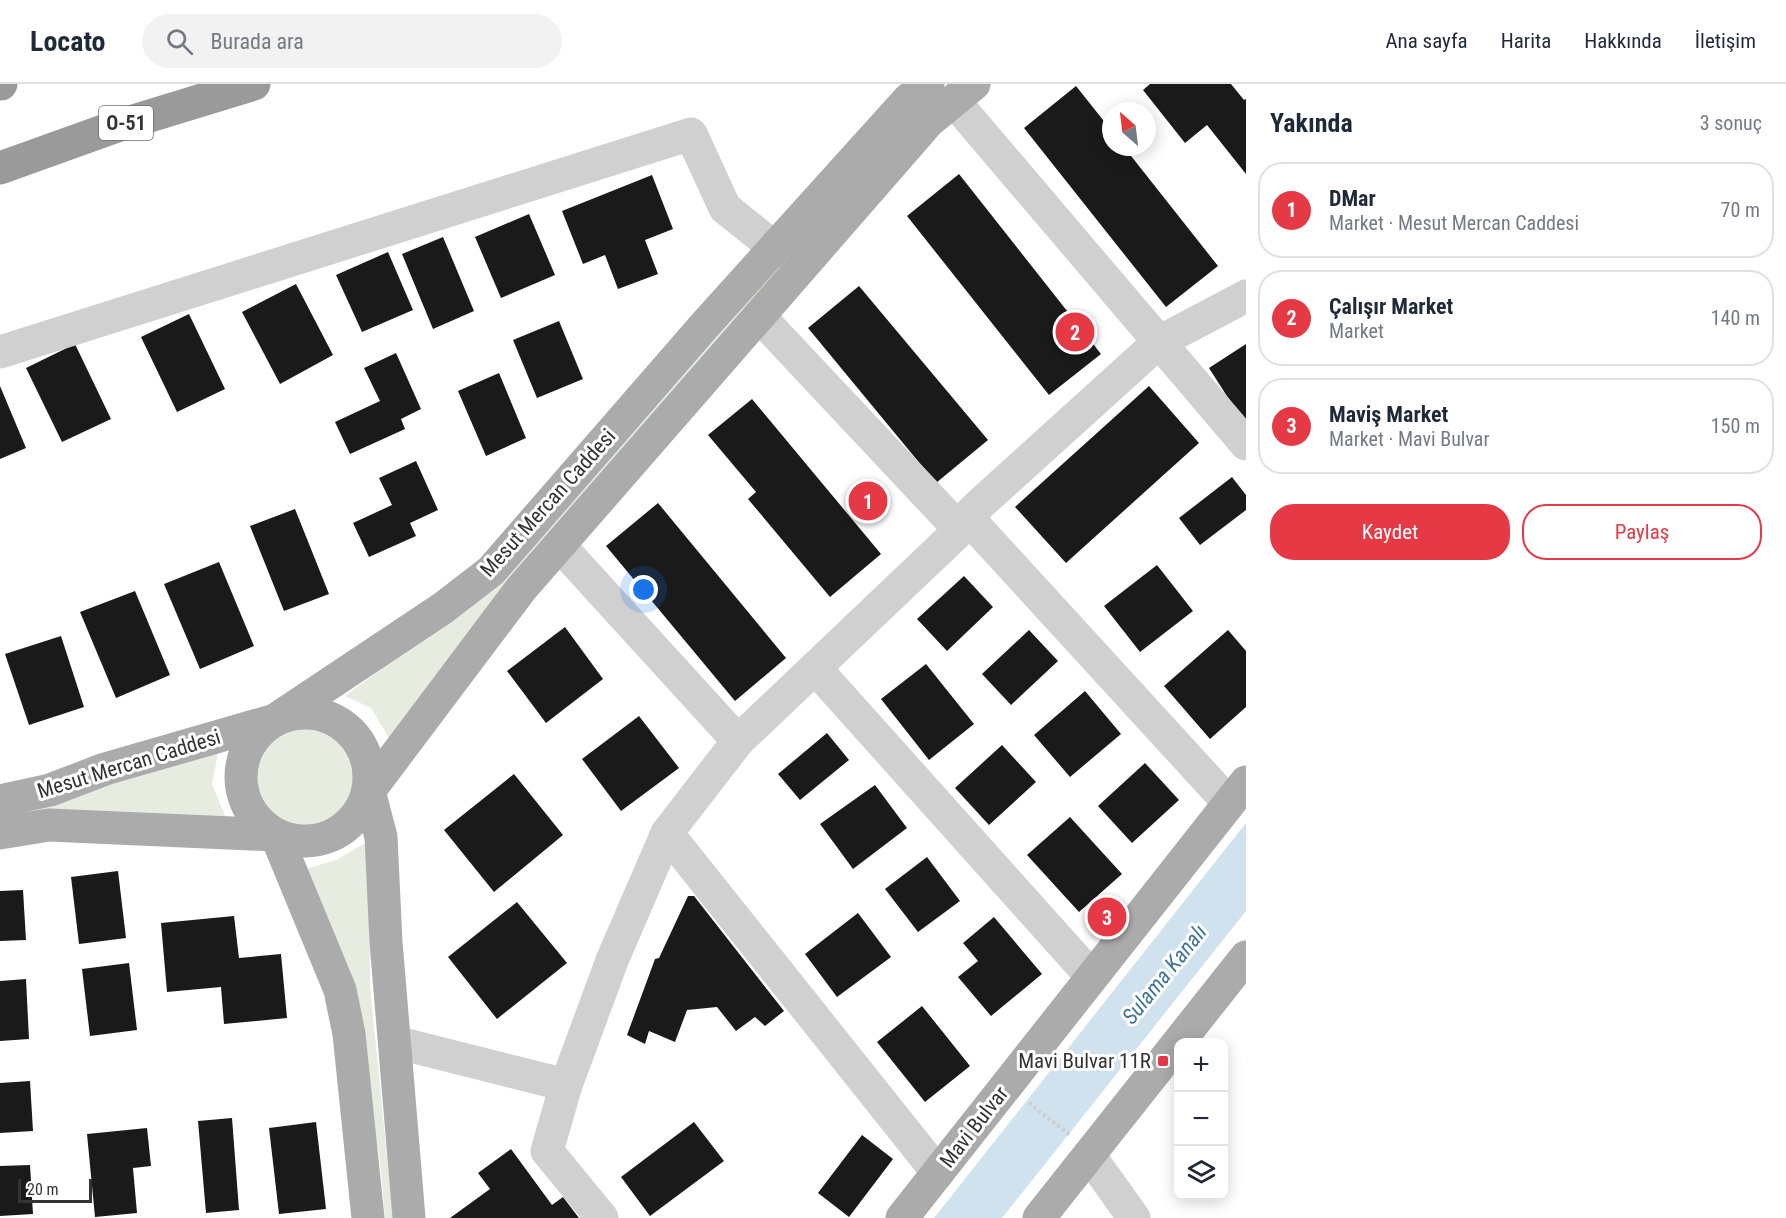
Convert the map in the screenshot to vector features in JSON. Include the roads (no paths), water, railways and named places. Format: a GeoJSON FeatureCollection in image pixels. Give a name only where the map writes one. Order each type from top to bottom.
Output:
{"type":"FeatureCollection","features":[{"type":"Feature","properties":{"kind":"highway","name":"O-51"},"geometry":{"type":"LineString","coordinates":[[0,168],[117,126],[254,84]]}},
{"type":"Feature","properties":{"kind":"main road","name":"Mesut Mercan Caddesi"},"geometry":{"type":"LineString","coordinates":[[0,801],[50,790],[105,769],[275,720],[443,608],[491,571],[908,100],[952,90]]}},
{"type":"Feature","properties":{"kind":"main road","name":"Mesut Mercan Caddesi"},"geometry":{"type":"LineString","coordinates":[[369,791],[521,589],[929,121],[952,90]]}},
{"type":"Feature","properties":{"kind":"main road"},"geometry":{"type":"LineString","coordinates":[[369,791],[361,810],[349,825],[333,836],[314,841],[295,841],[276,835],[260,823],[248,807],[242,788],[241,768],[247,749],[259,732],[275,720],[295,714],[316,713],[336,720],[353,733],[364,750],[370,770],[369,791],[381,837],[409,1218]]}},
{"type":"Feature","properties":{"kind":"main road","name":"Mavi Bulvar"},"geometry":{"type":"LineString","coordinates":[[902,1218],[1238,792]]}},
{"type":"Feature","properties":{"kind":"main road","name":"Mesut Mercan Caddesi"},"geometry":{"type":"LineString","coordinates":[[0,832],[49,825],[276,835]]}},
{"type":"Feature","properties":{"kind":"main road"},"geometry":{"type":"LineString","coordinates":[[276,835],[340,990],[349,1034],[369,1218]]}},
{"type":"Feature","properties":{"kind":"main road"},"geometry":{"type":"LineString","coordinates":[[1039,1218],[1083,1148],[1246,957]]}},
{"type":"Feature","properties":{"kind":"street"},"geometry":{"type":"LineString","coordinates":[[952,90],[1246,444]]}},
{"type":"Feature","properties":{"kind":"street"},"geometry":{"type":"LineString","coordinates":[[0,352],[691,134],[726,208],[775,248],[806,263]]}},
{"type":"Feature","properties":{"kind":"street"},"geometry":{"type":"LineString","coordinates":[[602,1218],[547,1151],[566,1085],[613,958],[667,833],[738,741],[964,523],[1159,342],[1246,296]]}},
{"type":"Feature","properties":{"kind":"street"},"geometry":{"type":"LineString","coordinates":[[759,316],[964,523],[1238,792]]}},
{"type":"Feature","properties":{"kind":"street"},"geometry":{"type":"LineString","coordinates":[[560,546],[738,741]]}},
{"type":"Feature","properties":{"kind":"street"},"geometry":{"type":"LineString","coordinates":[[815,668],[1092,977]]}},
{"type":"Feature","properties":{"kind":"street"},"geometry":{"type":"LineString","coordinates":[[667,833],[938,1173]]}},
{"type":"Feature","properties":{"kind":"street"},"geometry":{"type":"LineString","coordinates":[[395,1042],[566,1085]]}},
{"type":"Feature","properties":{"kind":"street"},"geometry":{"type":"LineString","coordinates":[[1083,1148],[1134,1218]]}},
{"type":"Feature","properties":{"kind":"water","name":"Sulama Kanalı"},"geometry":{"type":"Polygon","coordinates":[[[1246,823],[1246,911],[1002,1218],[934,1218],[1246,823]]]}},
{"type":"Feature","properties":{"kind":"place","name":"Çalışır Market"},"geometry":{"type":"Point","coordinates":[1075,332]}},
{"type":"Feature","properties":{"kind":"place","name":"DMar"},"geometry":{"type":"Point","coordinates":[868,501]}},
{"type":"Feature","properties":{"kind":"place","name":"Maviş Market"},"geometry":{"type":"Point","coordinates":[1107,917]}},
{"type":"Feature","properties":{"kind":"place","name":"Mavi Bulvar 11R"},"geometry":{"type":"Point","coordinates":[1163,1061]}}]}
